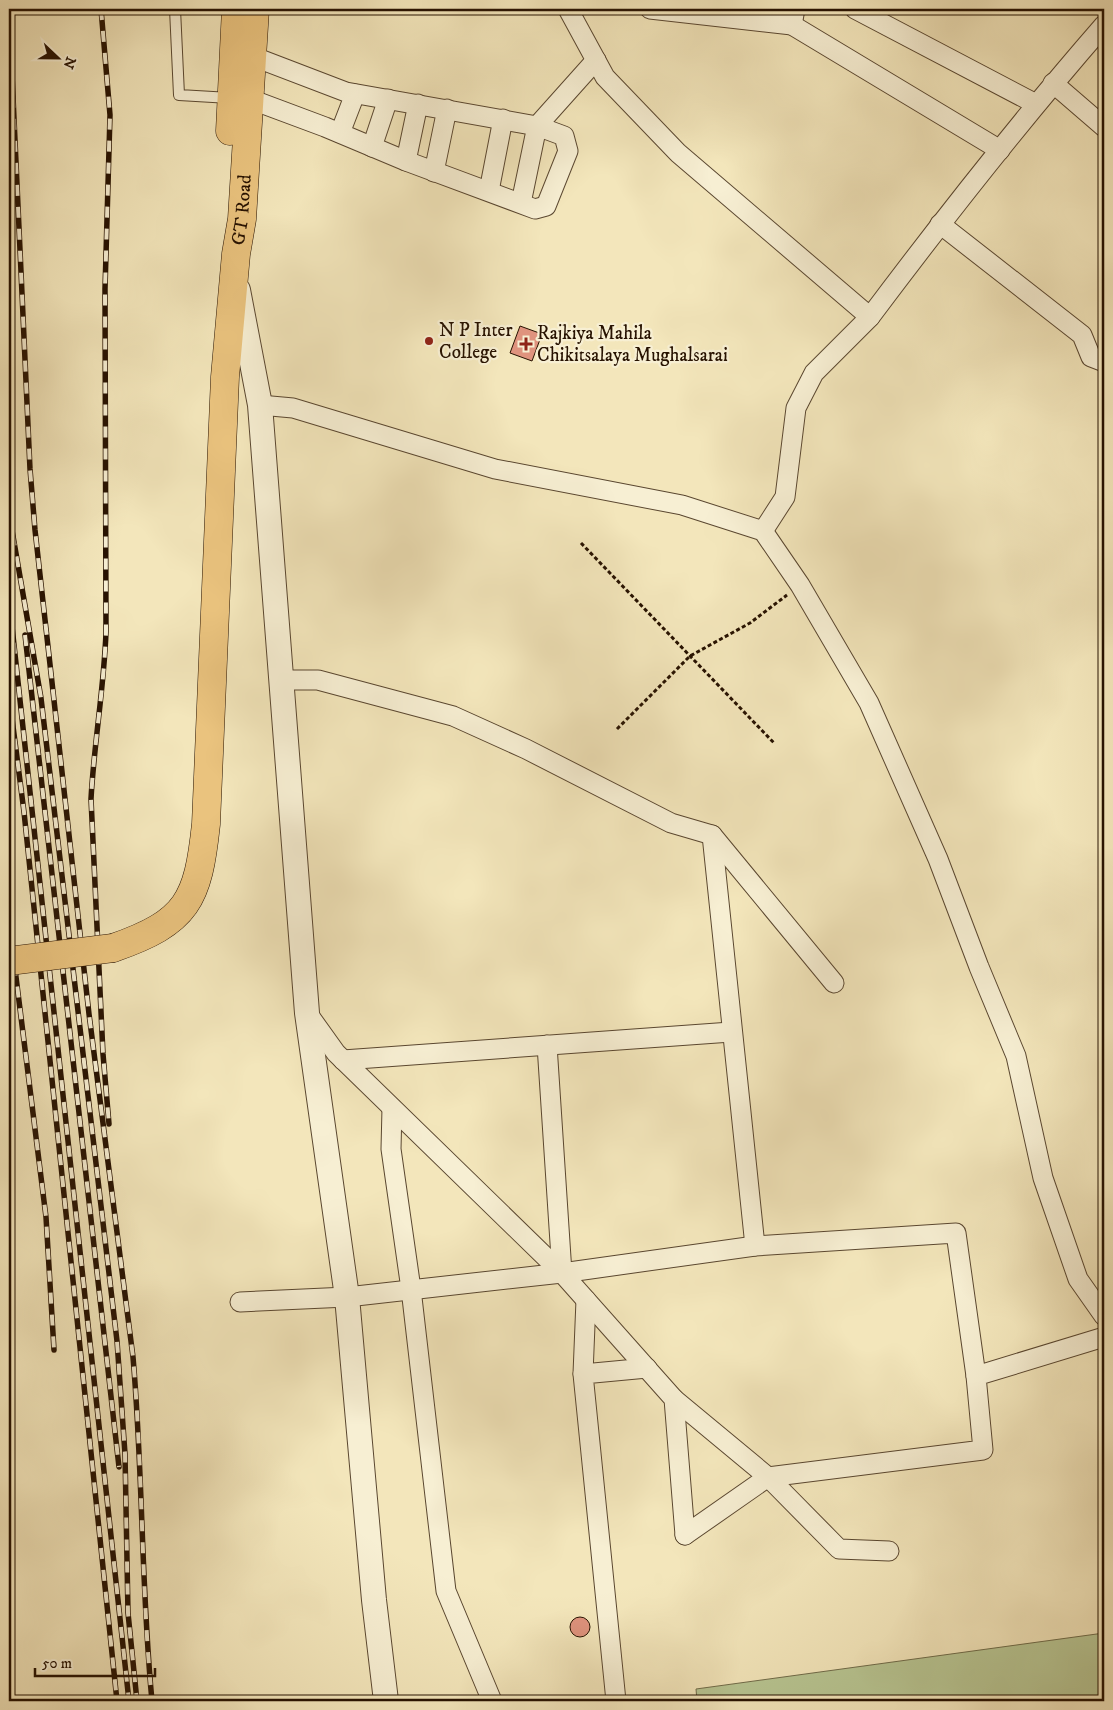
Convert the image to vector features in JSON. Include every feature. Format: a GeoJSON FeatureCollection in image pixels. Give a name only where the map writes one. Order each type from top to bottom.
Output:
{"type":"FeatureCollection","features":[{"type":"Feature","properties":{"kind":"highway","name":"GT Road"},"geometry":{"type":"LineString","coordinates":[[9,961],[113,948],[142,938],[180,912],[195,888],[202,858],[206,824],[224,377],[242,219],[236,9]]}},
{"type":"Feature","properties":{"kind":"highway","name":"GT Road"},"geometry":{"type":"LineString","coordinates":[[240,99],[252,56],[255,9]]}},
{"type":"Feature","properties":{"kind":"street"},"geometry":{"type":"LineString","coordinates":[[568,9],[605,77],[678,153],[870,317]]}},
{"type":"Feature","properties":{"kind":"street"},"geometry":{"type":"LineString","coordinates":[[650,9],[794,17],[1000,150]]}},
{"type":"Feature","properties":{"kind":"street"},"geometry":{"type":"LineString","coordinates":[[855,9],[1036,104]]}},
{"type":"Feature","properties":{"kind":"street"},"geometry":{"type":"LineString","coordinates":[[763,531],[786,497],[796,408],[814,373],[870,317],[940,224],[1036,104],[1104,25]]}},
{"type":"Feature","properties":{"kind":"street"},"geometry":{"type":"LineString","coordinates":[[240,99],[340,134],[406,162],[535,209],[546,206],[568,151],[564,136],[537,126],[346,92],[252,56]]}},
{"type":"Feature","properties":{"kind":"street"},"geometry":{"type":"LineString","coordinates":[[521,203],[537,126],[596,60]]}},
{"type":"Feature","properties":{"kind":"street"},"geometry":{"type":"LineString","coordinates":[[1053,83],[1104,127]]}},
{"type":"Feature","properties":{"kind":"street"},"geometry":{"type":"LineString","coordinates":[[340,134],[355,94]]}},
{"type":"Feature","properties":{"kind":"street"},"geometry":{"type":"LineString","coordinates":[[372,147],[388,99]]}},
{"type":"Feature","properties":{"kind":"street"},"geometry":{"type":"LineString","coordinates":[[406,162],[418,104]]}},
{"type":"Feature","properties":{"kind":"street"},"geometry":{"type":"LineString","coordinates":[[434,172],[447,109]]}},
{"type":"Feature","properties":{"kind":"street"},"geometry":{"type":"LineString","coordinates":[[489,191],[502,119]]}},
{"type":"Feature","properties":{"kind":"street"},"geometry":{"type":"LineString","coordinates":[[940,224],[1082,336],[1091,357],[1104,362]]}},
{"type":"Feature","properties":{"kind":"street"},"geometry":{"type":"LineString","coordinates":[[236,265],[260,405],[307,1013],[347,1297],[374,1600],[386,1701]]}},
{"type":"Feature","properties":{"kind":"street"},"geometry":{"type":"LineString","coordinates":[[260,405],[293,408],[495,469],[682,505],[763,531],[800,585],[869,703],[938,859],[979,967],[1016,1056],[1043,1178],[1078,1279],[1104,1316]]}},
{"type":"Feature","properties":{"kind":"street"},"geometry":{"type":"LineString","coordinates":[[280,680],[318,680],[453,716],[526,749],[670,824],[712,835],[834,983]]}},
{"type":"Feature","properties":{"kind":"street"},"geometry":{"type":"LineString","coordinates":[[712,835],[731,1032],[755,1246]]}},
{"type":"Feature","properties":{"kind":"street"},"geometry":{"type":"LineString","coordinates":[[307,1013],[343,1060],[562,1272],[674,1399],[768,1477],[839,1549],[889,1551]]}},
{"type":"Feature","properties":{"kind":"street"},"geometry":{"type":"LineString","coordinates":[[343,1060],[731,1032]]}},
{"type":"Feature","properties":{"kind":"street"},"geometry":{"type":"LineString","coordinates":[[547,1045],[562,1272]]}},
{"type":"Feature","properties":{"kind":"street"},"geometry":{"type":"LineString","coordinates":[[392,1108],[391,1149],[411,1289],[446,1591],[492,1701]]}},
{"type":"Feature","properties":{"kind":"street"},"geometry":{"type":"LineString","coordinates":[[240,1302],[347,1297],[562,1272],[755,1246],[956,1234],[976,1376],[983,1450],[768,1477],[685,1535],[674,1399]]}},
{"type":"Feature","properties":{"kind":"street"},"geometry":{"type":"LineString","coordinates":[[586,1300],[583,1374],[616,1701]]}},
{"type":"Feature","properties":{"kind":"street"},"geometry":{"type":"LineString","coordinates":[[976,1376],[1104,1337]]}},
{"type":"Feature","properties":{"kind":"street"},"geometry":{"type":"LineString","coordinates":[[583,1374],[647,1368]]}},
{"type":"Feature","properties":{"kind":"lane"},"geometry":{"type":"LineString","coordinates":[[175,9],[179,95],[240,99]]}},
{"type":"Feature","properties":{"kind":"path"},"geometry":{"type":"LineString","coordinates":[[581,543],[775,744]]}},
{"type":"Feature","properties":{"kind":"path"},"geometry":{"type":"LineString","coordinates":[[617,729],[690,656],[750,623],[800,585]]}},
{"type":"Feature","properties":{"kind":"green space"},"geometry":{"type":"Polygon","coordinates":[[[1104,1633],[1104,1701],[697,1701],[696,1689],[1104,1633]]]}},
{"type":"Feature","properties":{"kind":"building"},"geometry":{"type":"Polygon","coordinates":[[[520,326],[542,334],[532,361],[510,353],[520,326]]]}},
{"type":"Feature","properties":{"kind":"building"},"geometry":{"type":"Polygon","coordinates":[[[580,1617],[587,1620],[590,1627],[587,1634],[580,1637],[573,1634],[570,1627],[573,1620],[580,1617]]]}},
{"type":"Feature","properties":{"kind":"railway"},"geometry":{"type":"LineString","coordinates":[[9,9],[30,469],[35,530],[89,1014],[133,1357],[139,1443],[148,1658],[152,1701]]}},
{"type":"Feature","properties":{"kind":"railway"},"geometry":{"type":"LineString","coordinates":[[101,9],[110,115],[105,289],[106,632],[91,799],[103,1054],[109,1124]]}},
{"type":"Feature","properties":{"kind":"railway"},"geometry":{"type":"LineString","coordinates":[[9,513],[41,698],[117,1341],[125,1454],[128,1613],[137,1701]]}},
{"type":"Feature","properties":{"kind":"railway"},"geometry":{"type":"LineString","coordinates":[[9,599],[129,1701]]}},
{"type":"Feature","properties":{"kind":"railway"},"geometry":{"type":"LineString","coordinates":[[25,635],[119,1467]]}},
{"type":"Feature","properties":{"kind":"railway"},"geometry":{"type":"LineString","coordinates":[[9,695],[24,812],[117,1701]]}},
{"type":"Feature","properties":{"kind":"railway"},"geometry":{"type":"LineString","coordinates":[[9,921],[46,1217],[54,1350]]}},
{"type":"Feature","properties":{"kind":"place","name":"N P Inter College"},"geometry":{"type":"Point","coordinates":[429,341]}},
{"type":"Feature","properties":{"kind":"place","name":"Rajkiya Mahila Chikitsalaya Mughalsarai"},"geometry":{"type":"Point","coordinates":[526,344]}}]}
